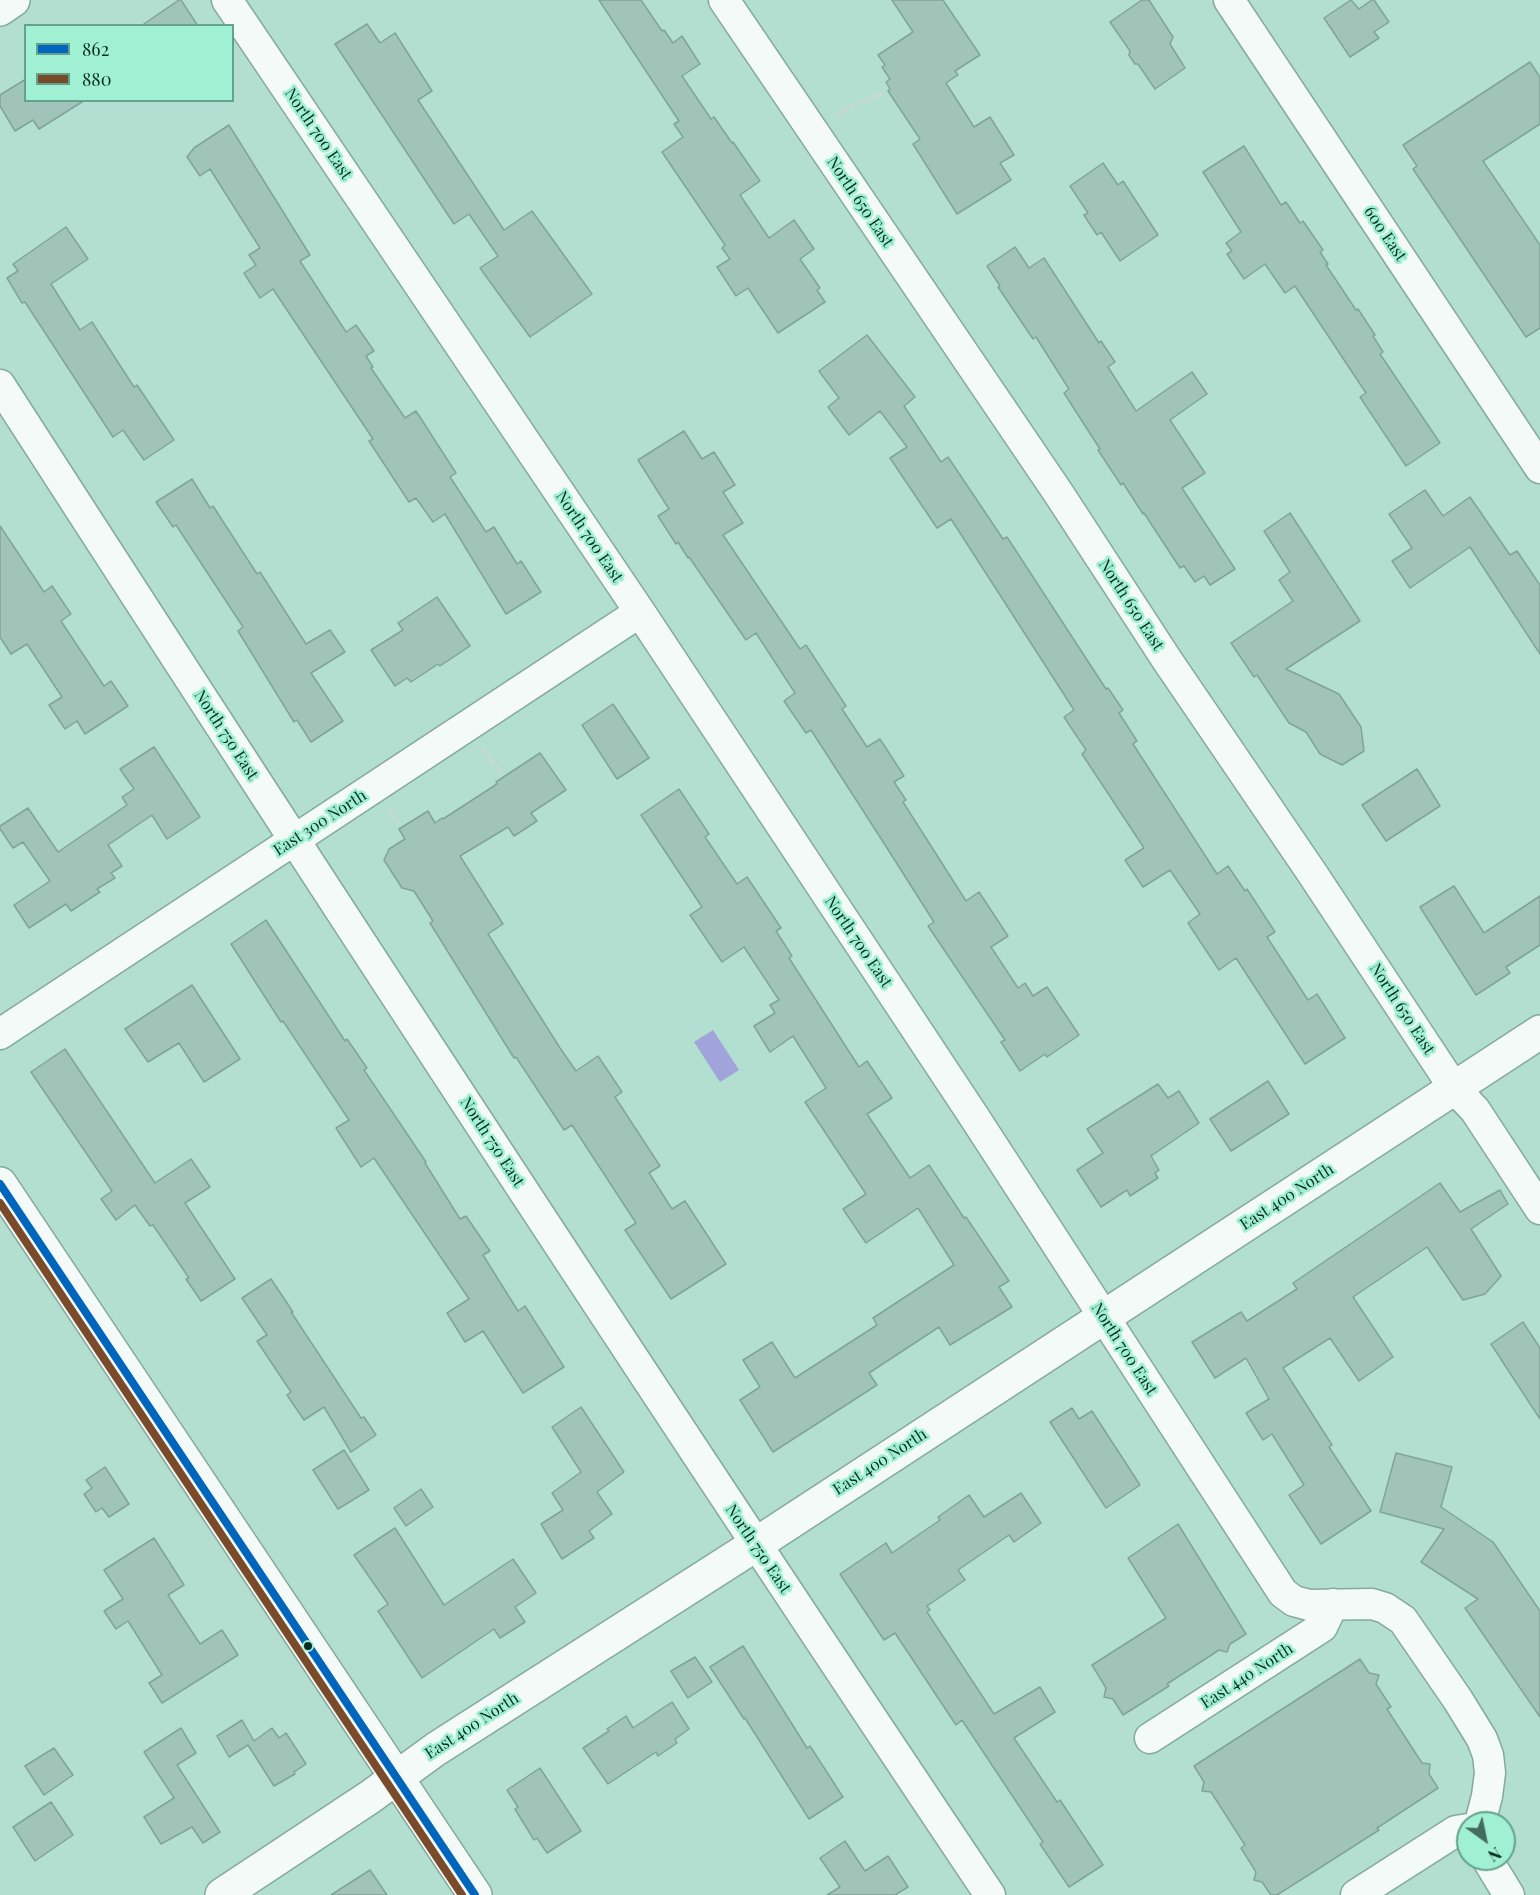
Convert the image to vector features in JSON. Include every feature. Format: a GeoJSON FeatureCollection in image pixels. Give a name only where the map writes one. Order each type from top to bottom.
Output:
{"type":"FeatureCollection","features":[{"type":"Feature","properties":{"kind":"main road"},"geometry":{"type":"LineString","coordinates":[[0,9],[13,0]]}},
{"type":"Feature","properties":{"kind":"main road","name":"East 400 North"},"geometry":{"type":"LineString","coordinates":[[222,1895],[398,1778],[436,1749],[755,1545],[1540,1032]]}},
{"type":"Feature","properties":{"kind":"main road"},"geometry":{"type":"LineString","coordinates":[[0,1184],[475,1895]]}},
{"type":"Feature","properties":{"kind":"street","name":"North 700 East"},"geometry":{"type":"LineString","coordinates":[[227,0],[640,612],[973,1115],[1283,1593],[1294,1601],[1309,1605],[1372,1604],[1385,1608],[1402,1620],[1458,1700],[1482,1739],[1488,1755],[1490,1773],[1483,1811]]}},
{"type":"Feature","properties":{"kind":"street","name":"North 650 East"},"geometry":{"type":"LineString","coordinates":[[724,0],[1059,494],[1153,639],[1454,1088],[1475,1110],[1540,1209]]}},
{"type":"Feature","properties":{"kind":"street","name":"600 East"},"geometry":{"type":"LineString","coordinates":[[1229,0],[1540,468]]}},
{"type":"Feature","properties":{"kind":"street","name":"North 750 East"},"geometry":{"type":"LineString","coordinates":[[0,385],[755,1545],[990,1895]]}},
{"type":"Feature","properties":{"kind":"street","name":"East 300 North"},"geometry":{"type":"LineString","coordinates":[[0,1034],[640,612]]}},
{"type":"Feature","properties":{"kind":"street","name":"East 440 North"},"geometry":{"type":"LineString","coordinates":[[1150,1738],[1322,1627],[1334,1604]]}},
{"type":"Feature","properties":{"kind":"street"},"geometry":{"type":"LineString","coordinates":[[1356,1895],[1456,1831]]}},
{"type":"Feature","properties":{"kind":"street"},"geometry":{"type":"LineString","coordinates":[[1494,1871],[1509,1895]]}},
{"type":"Feature","properties":{"kind":"path"},"geometry":{"type":"LineString","coordinates":[[833,117],[843,110],[882,94]]}},
{"type":"Feature","properties":{"kind":"path"},"geometry":{"type":"LineString","coordinates":[[482,746],[501,775]]}},
{"type":"Feature","properties":{"kind":"path"},"geometry":{"type":"LineString","coordinates":[[387,807],[399,824]]}},
{"type":"Feature","properties":{"kind":"water"},"geometry":{"type":"Polygon","coordinates":[[[713,1030],[739,1070],[720,1082],[694,1042],[713,1030]]]}},
{"type":"Feature","properties":{"kind":"building"},"geometry":{"type":"Polygon","coordinates":[[[181,0],[197,24],[144,24],[181,0]]]}},
{"type":"Feature","properties":{"kind":"building"},"geometry":{"type":"Polygon","coordinates":[[[599,0],[641,0],[673,43],[682,36],[700,64],[682,76],[711,119],[714,117],[760,181],[740,195],[769,238],[794,220],[814,249],[800,259],[820,288],[817,290],[825,302],[778,333],[748,288],[736,296],[717,267],[730,259],[722,248],[725,245],[662,152],[683,137],[674,124],[679,121],[599,0]]]}},
{"type":"Feature","properties":{"kind":"building"},"geometry":{"type":"Polygon","coordinates":[[[892,0],[943,0],[980,55],[955,71],[958,75],[946,83],[974,127],[990,117],[1014,155],[1000,163],[1011,180],[957,214],[913,144],[920,139],[888,91],[890,89],[886,82],[890,79],[878,55],[913,32],[892,0]]]}},
{"type":"Feature","properties":{"kind":"building"},"geometry":{"type":"Polygon","coordinates":[[[1142,0],[1149,0],[1173,37],[1170,44],[1185,68],[1155,89],[1138,64],[1135,64],[1129,55],[1130,51],[1110,22],[1142,0]]]}},
{"type":"Feature","properties":{"kind":"building"},"geometry":{"type":"Polygon","coordinates":[[[1351,0],[1359,9],[1374,0],[1389,22],[1374,32],[1379,38],[1350,57],[1324,18],[1351,0]]]}},
{"type":"Feature","properties":{"kind":"building"},"geometry":{"type":"Polygon","coordinates":[[[367,24],[380,43],[395,33],[432,91],[418,100],[504,230],[532,211],[592,294],[530,337],[480,268],[498,256],[469,214],[454,224],[335,44],[367,24]]]}},
{"type":"Feature","properties":{"kind":"building"},"geometry":{"type":"Polygon","coordinates":[[[1530,62],[1540,77],[1540,124],[1483,161],[1540,245],[1540,328],[1526,337],[1413,169],[1417,166],[1403,145],[1530,62]]]}},
{"type":"Feature","properties":{"kind":"building"},"geometry":{"type":"Polygon","coordinates":[[[24,80],[24,102],[82,102],[39,129],[33,120],[15,131],[0,106],[0,95],[24,80]]]}},
{"type":"Feature","properties":{"kind":"building"},"geometry":{"type":"Polygon","coordinates":[[[229,125],[310,255],[300,261],[346,332],[356,325],[374,351],[366,356],[373,367],[371,368],[405,418],[416,411],[456,473],[450,477],[486,532],[494,527],[517,564],[521,561],[541,592],[506,614],[445,514],[433,522],[416,498],[409,502],[369,441],[373,439],[273,289],[260,298],[244,273],[256,265],[249,255],[260,248],[210,169],[200,176],[187,157],[194,148],[229,125]]]}},
{"type":"Feature","properties":{"kind":"building"},"geometry":{"type":"Polygon","coordinates":[[[1244,146],[1281,205],[1286,202],[1300,223],[1303,221],[1323,250],[1320,252],[1328,264],[1326,265],[1375,335],[1373,336],[1383,352],[1380,354],[1440,443],[1406,466],[1360,397],[1366,393],[1295,286],[1285,293],[1265,264],[1244,279],[1227,254],[1232,251],[1226,243],[1241,232],[1203,172],[1244,146]]]}},
{"type":"Feature","properties":{"kind":"building"},"geometry":{"type":"Polygon","coordinates":[[[1103,163],[1118,185],[1123,181],[1158,235],[1120,261],[1101,232],[1097,235],[1084,215],[1088,213],[1070,186],[1103,163]]]}},
{"type":"Feature","properties":{"kind":"building"},"geometry":{"type":"Polygon","coordinates":[[[66,227],[88,259],[51,284],[80,330],[92,322],[134,387],[137,385],[174,440],[144,460],[123,430],[113,437],[7,278],[18,271],[13,264],[66,227]]]}},
{"type":"Feature","properties":{"kind":"building"},"geometry":{"type":"Polygon","coordinates":[[[1015,247],[1029,268],[1044,258],[1099,343],[1101,341],[1115,362],[1108,367],[1136,411],[1192,372],[1207,394],[1170,420],[1205,473],[1182,488],[1235,569],[1210,585],[1204,576],[1195,582],[1184,566],[1180,568],[1144,513],[1123,483],[1121,485],[1098,450],[1100,449],[1064,393],[1069,389],[1036,337],[1033,339],[998,287],[1000,286],[987,266],[1015,247]]]}},
{"type":"Feature","properties":{"kind":"building"},"geometry":{"type":"Polygon","coordinates":[[[867,335],[915,397],[904,406],[941,462],[948,457],[1003,539],[1007,537],[1106,689],[1108,688],[1123,710],[1119,713],[1137,741],[1133,744],[1217,874],[1228,866],[1245,891],[1247,889],[1275,932],[1267,937],[1308,1000],[1317,994],[1345,1038],[1305,1064],[1236,958],[1219,970],[1188,923],[1200,914],[1170,870],[1143,887],[1125,860],[1144,848],[1082,754],[1086,750],[1064,717],[1074,710],[951,519],[937,528],[890,458],[907,447],[880,411],[849,435],[828,407],[839,398],[819,371],[867,335]]]}},
{"type":"Feature","properties":{"kind":"building"},"geometry":{"type":"Polygon","coordinates":[[[684,431],[702,459],[714,452],[735,485],[723,492],[743,523],[723,535],[800,649],[806,645],[846,706],[842,709],[867,747],[880,739],[904,776],[894,782],[906,800],[903,802],[966,901],[979,892],[1008,936],[991,947],[1018,988],[1025,983],[1033,996],[1047,987],[1079,1035],[1047,1057],[1045,1054],[1020,1071],[1001,1042],[1005,1040],[928,926],[934,922],[880,837],[811,730],[806,733],[784,701],[795,693],[756,633],[746,640],[658,516],[669,509],[638,460],[684,431]]]}},
{"type":"Feature","properties":{"kind":"building"},"geometry":{"type":"Polygon","coordinates":[[[192,479],[210,508],[213,506],[257,574],[260,572],[306,644],[330,630],[345,652],[311,673],[343,721],[311,742],[297,720],[294,722],[238,631],[243,627],[176,525],[173,527],[156,502],[192,479]]]}},
{"type":"Feature","properties":{"kind":"building"},"geometry":{"type":"Polygon","coordinates":[[[1425,490],[1443,516],[1470,497],[1510,555],[1517,551],[1540,585],[1540,654],[1470,547],[1410,588],[1392,561],[1412,548],[1389,514],[1425,490]]]}},
{"type":"Feature","properties":{"kind":"building"},"geometry":{"type":"Polygon","coordinates":[[[1290,513],[1360,621],[1286,669],[1339,694],[1361,727],[1364,751],[1342,765],[1320,754],[1306,732],[1289,723],[1257,675],[1254,677],[1231,643],[1293,601],[1279,580],[1290,572],[1264,531],[1290,513]]]}},
{"type":"Feature","properties":{"kind":"building"},"geometry":{"type":"Polygon","coordinates":[[[0,526],[44,592],[52,586],[71,614],[61,621],[104,686],[111,681],[128,706],[85,734],[77,721],[65,729],[49,705],[62,697],[27,644],[11,654],[0,637],[0,526]]]}},
{"type":"Feature","properties":{"kind":"building"},"geometry":{"type":"Polygon","coordinates":[[[437,597],[470,646],[411,682],[407,678],[395,686],[371,650],[403,630],[398,623],[437,597]]]}},
{"type":"Feature","properties":{"kind":"building"},"geometry":{"type":"Polygon","coordinates":[[[613,704],[649,758],[617,779],[582,725],[613,704]]]}},
{"type":"Feature","properties":{"kind":"building"},"geometry":{"type":"Polygon","coordinates":[[[154,747],[200,817],[167,839],[152,815],[108,845],[122,866],[111,873],[115,878],[97,889],[100,892],[71,911],[66,904],[29,928],[14,905],[50,881],[23,842],[13,848],[0,826],[28,808],[58,852],[127,805],[122,797],[134,789],[120,769],[154,747]]]}},
{"type":"Feature","properties":{"kind":"building"},"geometry":{"type":"Polygon","coordinates":[[[540,753],[566,790],[531,813],[537,821],[514,836],[508,827],[460,856],[503,924],[488,934],[560,1048],[576,1071],[598,1056],[622,1092],[615,1097],[660,1166],[649,1173],[672,1209],[685,1201],[726,1264],[671,1299],[625,1230],[636,1223],[572,1125],[564,1130],[516,1057],[514,1058],[430,923],[433,921],[414,891],[402,888],[384,860],[389,849],[405,839],[399,829],[428,811],[435,823],[443,819],[540,753]]]}},
{"type":"Feature","properties":{"kind":"building"},"geometry":{"type":"Polygon","coordinates":[[[1417,769],[1440,806],[1386,841],[1362,805],[1417,769]]]}},
{"type":"Feature","properties":{"kind":"building"},"geometry":{"type":"Polygon","coordinates":[[[679,789],[709,834],[705,837],[737,884],[747,877],[781,928],[776,931],[792,956],[789,958],[859,1067],[867,1061],[892,1098],[867,1114],[910,1178],[929,1165],[1009,1281],[999,1287],[1012,1307],[950,1345],[939,1327],[869,1373],[877,1385],[773,1452],[740,1400],[760,1387],[743,1360],[772,1342],[795,1378],[877,1325],[873,1318],[954,1265],[918,1208],[866,1243],[843,1209],[866,1194],[805,1102],[826,1088],[793,1036],[770,1052],[754,1026],[775,1013],[770,1005],[779,1000],[744,947],[722,962],[690,915],[702,907],[641,815],[679,789]]]}},
{"type":"Feature","properties":{"kind":"building"},"geometry":{"type":"Polygon","coordinates":[[[1454,886],[1484,933],[1540,896],[1540,945],[1506,967],[1510,973],[1476,995],[1420,907],[1454,886]]]}},
{"type":"Feature","properties":{"kind":"building"},"geometry":{"type":"Polygon","coordinates":[[[266,920],[345,1041],[347,1039],[367,1068],[364,1070],[426,1162],[460,1219],[466,1216],[490,1251],[483,1255],[518,1311],[525,1306],[564,1367],[523,1393],[483,1331],[465,1342],[447,1313],[469,1299],[374,1158],[361,1167],[336,1128],[349,1120],[283,1021],[281,1022],[231,944],[266,920]]]}},
{"type":"Feature","properties":{"kind":"building"},"geometry":{"type":"Polygon","coordinates":[[[192,985],[240,1059],[204,1082],[179,1043],[148,1062],[125,1029],[192,985]]]}},
{"type":"Feature","properties":{"kind":"building"},"geometry":{"type":"Polygon","coordinates":[[[65,1049],[155,1183],[191,1159],[210,1187],[185,1203],[235,1279],[201,1301],[186,1279],[189,1278],[153,1225],[150,1226],[135,1205],[116,1220],[101,1199],[112,1191],[31,1072],[65,1049]]]}},
{"type":"Feature","properties":{"kind":"building"},"geometry":{"type":"Polygon","coordinates":[[[1268,1081],[1289,1114],[1231,1151],[1210,1119],[1268,1081]]]}},
{"type":"Feature","properties":{"kind":"building"},"geometry":{"type":"Polygon","coordinates":[[[1158,1084],[1168,1098],[1179,1091],[1199,1123],[1151,1156],[1159,1170],[1155,1173],[1158,1178],[1130,1196],[1127,1190],[1101,1207],[1077,1170],[1103,1153],[1087,1129],[1158,1084]]]}},
{"type":"Feature","properties":{"kind":"building"},"geometry":{"type":"Polygon","coordinates":[[[1440,1183],[1460,1212],[1500,1190],[1508,1204],[1471,1229],[1501,1276],[1485,1294],[1463,1300],[1427,1247],[1353,1297],[1393,1357],[1359,1381],[1330,1338],[1283,1368],[1332,1445],[1329,1447],[1371,1511],[1321,1544],[1289,1495],[1304,1485],[1272,1434],[1263,1440],[1246,1413],[1269,1399],[1246,1358],[1215,1378],[1192,1342],[1241,1312],[1247,1321],[1297,1289],[1293,1283],[1440,1183]]]}},
{"type":"Feature","properties":{"kind":"building"},"geometry":{"type":"Polygon","coordinates":[[[271,1279],[361,1418],[364,1417],[376,1435],[351,1452],[324,1407],[304,1420],[287,1395],[291,1392],[257,1341],[267,1335],[242,1298],[271,1279]]]}},
{"type":"Feature","properties":{"kind":"building"},"geometry":{"type":"Polygon","coordinates":[[[1523,1322],[1540,1348],[1540,1419],[1491,1344],[1523,1322]]]}},
{"type":"Feature","properties":{"kind":"building"},"geometry":{"type":"Polygon","coordinates":[[[581,1407],[624,1472],[597,1492],[612,1514],[589,1531],[594,1538],[562,1559],[541,1524],[563,1510],[552,1493],[581,1472],[552,1427],[581,1407]]]}},
{"type":"Feature","properties":{"kind":"building"},"geometry":{"type":"Polygon","coordinates":[[[1072,1408],[1079,1419],[1092,1411],[1140,1485],[1106,1508],[1050,1422],[1072,1408]]]}},
{"type":"Feature","properties":{"kind":"building"},"geometry":{"type":"Polygon","coordinates":[[[344,1450],[369,1490],[338,1509],[313,1470],[344,1450]]]}},
{"type":"Feature","properties":{"kind":"building"},"geometry":{"type":"Polygon","coordinates":[[[1396,1453],[1452,1467],[1441,1507],[1493,1542],[1540,1611],[1540,1717],[1465,1608],[1478,1599],[1421,1562],[1444,1529],[1380,1512],[1396,1453]]]}},
{"type":"Feature","properties":{"kind":"building"},"geometry":{"type":"Polygon","coordinates":[[[105,1467],[129,1504],[109,1517],[102,1508],[96,1512],[84,1494],[92,1488],[86,1480],[105,1467]]]}},
{"type":"Feature","properties":{"kind":"building"},"geometry":{"type":"Polygon","coordinates":[[[421,1489],[433,1507],[406,1526],[394,1508],[421,1489]]]}},
{"type":"Feature","properties":{"kind":"building"},"geometry":{"type":"Polygon","coordinates":[[[1021,1493],[1041,1523],[1014,1542],[1009,1535],[958,1570],[965,1580],[927,1606],[930,1610],[927,1612],[994,1714],[1040,1687],[1055,1712],[1014,1738],[1057,1802],[1060,1800],[1103,1865],[1069,1887],[1040,1844],[1043,1842],[962,1720],[956,1725],[895,1633],[884,1640],[840,1574],[886,1543],[892,1553],[940,1520],[938,1517],[969,1495],[984,1517],[1021,1493]]]}},
{"type":"Feature","properties":{"kind":"building"},"geometry":{"type":"Polygon","coordinates":[[[1178,1524],[1246,1634],[1230,1644],[1227,1652],[1219,1650],[1123,1715],[1113,1699],[1104,1697],[1106,1688],[1092,1665],[1166,1618],[1128,1558],[1178,1524]]]}},
{"type":"Feature","properties":{"kind":"building"},"geometry":{"type":"Polygon","coordinates":[[[395,1528],[444,1605],[513,1559],[536,1593],[515,1607],[525,1622],[500,1638],[494,1629],[422,1678],[378,1611],[388,1604],[354,1555],[395,1528]]]}},
{"type":"Feature","properties":{"kind":"building"},"geometry":{"type":"Polygon","coordinates":[[[154,1538],[184,1585],[168,1595],[200,1644],[222,1630],[238,1655],[162,1703],[149,1683],[162,1675],[128,1621],[116,1629],[104,1611],[123,1599],[104,1570],[154,1538]]]}},
{"type":"Feature","properties":{"kind":"building"},"geometry":{"type":"Polygon","coordinates":[[[743,1646],[807,1748],[810,1746],[843,1797],[809,1819],[710,1667],[743,1646]]]}},
{"type":"Feature","properties":{"kind":"building"},"geometry":{"type":"Polygon","coordinates":[[[695,1657],[712,1682],[688,1698],[671,1671],[695,1657]]]}},
{"type":"Feature","properties":{"kind":"building"},"geometry":{"type":"Polygon","coordinates":[[[1360,1659],[1369,1673],[1379,1675],[1376,1684],[1391,1707],[1387,1709],[1422,1763],[1430,1764],[1429,1774],[1438,1788],[1377,1828],[1379,1830],[1277,1895],[1271,1895],[1262,1882],[1254,1880],[1256,1872],[1241,1848],[1245,1845],[1211,1792],[1202,1791],[1204,1782],[1194,1766],[1360,1659]]]}},
{"type":"Feature","properties":{"kind":"building"},"geometry":{"type":"Polygon","coordinates":[[[672,1702],[689,1729],[675,1739],[677,1743],[658,1756],[656,1752],[608,1784],[583,1748],[609,1731],[607,1729],[626,1716],[633,1728],[672,1702]]]}},
{"type":"Feature","properties":{"kind":"building"},"geometry":{"type":"Polygon","coordinates":[[[242,1720],[254,1741],[272,1728],[279,1738],[286,1733],[306,1764],[294,1772],[295,1774],[274,1786],[248,1745],[229,1757],[217,1736],[242,1720]]]}},
{"type":"Feature","properties":{"kind":"building"},"geometry":{"type":"Polygon","coordinates":[[[181,1728],[196,1753],[177,1765],[220,1832],[203,1843],[192,1827],[161,1844],[144,1817],[174,1798],[144,1752],[181,1728]]]}},
{"type":"Feature","properties":{"kind":"building"},"geometry":{"type":"Polygon","coordinates":[[[54,1748],[73,1775],[44,1795],[25,1766],[54,1748]]]}},
{"type":"Feature","properties":{"kind":"building"},"geometry":{"type":"Polygon","coordinates":[[[540,1768],[581,1831],[547,1853],[537,1838],[534,1840],[515,1809],[518,1807],[507,1790],[540,1768]]]}},
{"type":"Feature","properties":{"kind":"building"},"geometry":{"type":"Polygon","coordinates":[[[51,1802],[73,1835],[35,1861],[13,1827],[51,1802]]]}},
{"type":"Feature","properties":{"kind":"building"},"geometry":{"type":"Polygon","coordinates":[[[845,1841],[865,1871],[888,1856],[908,1887],[895,1895],[827,1895],[840,1887],[820,1858],[845,1841]]]}},
{"type":"Feature","properties":{"kind":"building"},"geometry":{"type":"Polygon","coordinates":[[[370,1870],[387,1895],[331,1895],[370,1870]]]}},
{"type":"Feature","properties":{"kind":"transit line","name":"862"},"geometry":{"type":"LineString","coordinates":[[0,1184],[475,1895]]}},
{"type":"Feature","properties":{"kind":"transit line","name":"880"},"geometry":{"type":"LineString","coordinates":[[0,1203],[462,1895]]}}]}
